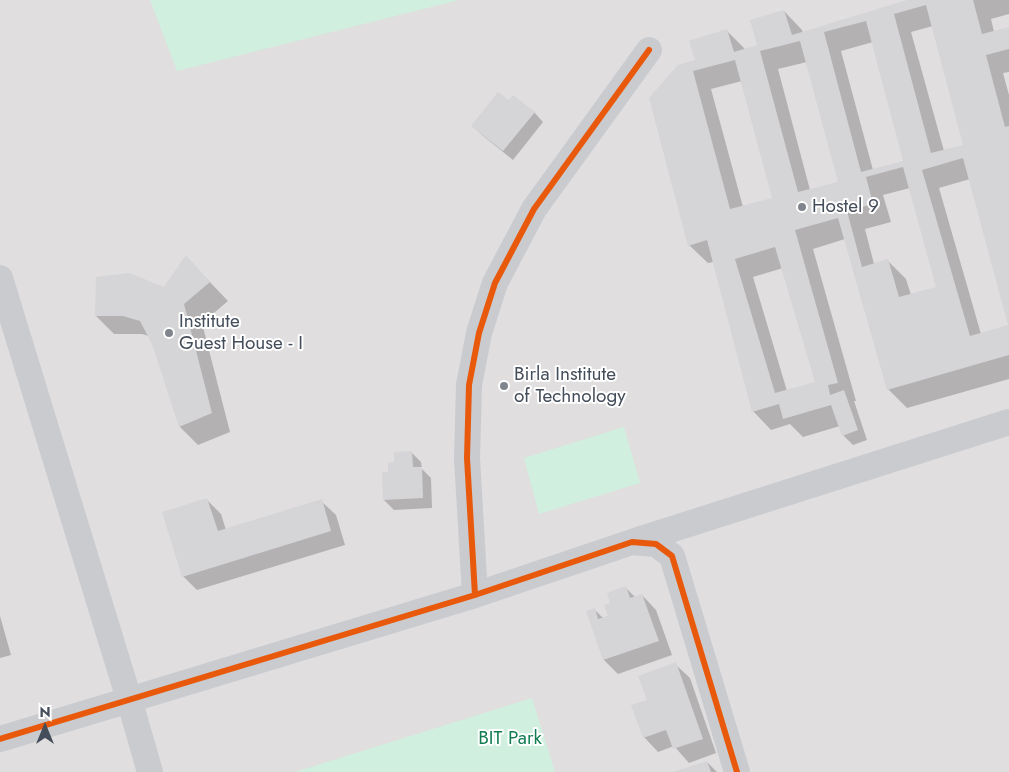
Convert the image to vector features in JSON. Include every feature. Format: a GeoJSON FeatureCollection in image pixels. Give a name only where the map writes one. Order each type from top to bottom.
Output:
{"type":"FeatureCollection","features":[{"type":"Feature","properties":{"kind":"street"},"geometry":{"type":"LineString","coordinates":[[475,595],[467,458],[469,385],[481,324],[495,283],[534,209],[649,50]]}},
{"type":"Feature","properties":{"kind":"street"},"geometry":{"type":"LineString","coordinates":[[0,278],[130,699],[150,772]]}},
{"type":"Feature","properties":{"kind":"street"},"geometry":{"type":"LineString","coordinates":[[0,739],[475,595],[632,542],[1009,422]]}},
{"type":"Feature","properties":{"kind":"street"},"geometry":{"type":"LineString","coordinates":[[632,542],[656,544],[672,556],[737,772]]}},
{"type":"Feature","properties":{"kind":"shaded area","name":"Birla Institute of Technology"},"geometry":{"type":"Polygon","coordinates":[[[0,0],[1009,0],[1009,772],[0,772],[0,0]]]}},
{"type":"Feature","properties":{"kind":"green space"},"geometry":{"type":"Polygon","coordinates":[[[150,0],[459,0],[177,71],[150,0]]]}},
{"type":"Feature","properties":{"kind":"green space"},"geometry":{"type":"Polygon","coordinates":[[[624,427],[640,483],[539,514],[524,458],[624,427]]]}},
{"type":"Feature","properties":{"kind":"green space","name":"BIT Park"},"geometry":{"type":"Polygon","coordinates":[[[532,698],[555,772],[295,772],[532,698]]]}},
{"type":"Feature","properties":{"kind":"building","name":"Hostel 9"},"geometry":{"type":"Polygon","coordinates":[[[907,0],[973,0],[982,34],[1009,27],[1009,49],[986,55],[1005,127],[1009,126],[1009,355],[887,390],[838,218],[795,230],[838,383],[828,385],[830,395],[844,390],[858,430],[842,436],[831,405],[783,419],[779,404],[752,412],[707,240],[688,246],[649,98],[678,65],[695,60],[689,41],[727,29],[734,52],[757,45],[750,20],[784,10],[792,35],[907,0]],[[926,5],[894,14],[931,153],[963,145],[926,5]],[[866,21],[824,32],[861,172],[903,161],[866,21]],[[800,41],[760,51],[798,192],[838,182],[800,41]],[[735,60],[693,71],[730,209],[772,198],[735,60]],[[963,158],[922,170],[970,336],[1008,325],[963,158]],[[903,167],[866,177],[873,204],[847,211],[862,267],[888,259],[899,297],[936,287],[903,167]],[[775,247],[735,259],[775,393],[815,382],[775,247]]]}},
{"type":"Feature","properties":{"kind":"building"},"geometry":{"type":"Polygon","coordinates":[[[498,92],[509,100],[513,95],[535,112],[503,151],[471,126],[498,92]]]}},
{"type":"Feature","properties":{"kind":"building","name":"Institute Guest House - I"},"geometry":{"type":"Polygon","coordinates":[[[186,255],[210,282],[184,304],[212,413],[179,427],[152,344],[140,321],[123,316],[95,316],[96,277],[129,273],[164,287],[186,255]]]}},
{"type":"Feature","properties":{"kind":"building"},"geometry":{"type":"Polygon","coordinates":[[[412,451],[413,467],[422,467],[423,498],[383,500],[382,472],[388,472],[388,463],[394,462],[394,452],[412,451]]]}},
{"type":"Feature","properties":{"kind":"building"},"geometry":{"type":"Polygon","coordinates":[[[207,498],[218,531],[322,499],[331,531],[182,577],[162,512],[207,498]]]}},
{"type":"Feature","properties":{"kind":"building"},"geometry":{"type":"Polygon","coordinates":[[[626,586],[630,598],[642,594],[659,641],[603,660],[586,611],[595,608],[598,619],[608,616],[604,605],[610,603],[607,593],[626,586]]]}},
{"type":"Feature","properties":{"kind":"building"},"geometry":{"type":"Polygon","coordinates":[[[676,662],[703,739],[673,749],[666,730],[643,738],[631,705],[647,700],[638,676],[676,662]]]}},
{"type":"Feature","properties":{"kind":"building"},"geometry":{"type":"Polygon","coordinates":[[[707,761],[711,772],[673,772],[707,761]]]}},
{"type":"Feature","properties":{"kind":"cycle path"},"geometry":{"type":"LineString","coordinates":[[475,595],[467,458],[469,385],[479,333],[495,283],[534,209],[649,50]]}},
{"type":"Feature","properties":{"kind":"cycle path"},"geometry":{"type":"LineString","coordinates":[[0,739],[475,595],[632,542],[656,544],[672,556],[737,772]]}},
{"type":"Feature","properties":{"kind":"place","name":"Hostel 9"},"geometry":{"type":"Point","coordinates":[802,207]}},
{"type":"Feature","properties":{"kind":"place","name":"Institute Guest House - I"},"geometry":{"type":"Point","coordinates":[169,333]}},
{"type":"Feature","properties":{"kind":"place","name":"Birla Institute of Technology"},"geometry":{"type":"Point","coordinates":[504,386]}}]}
